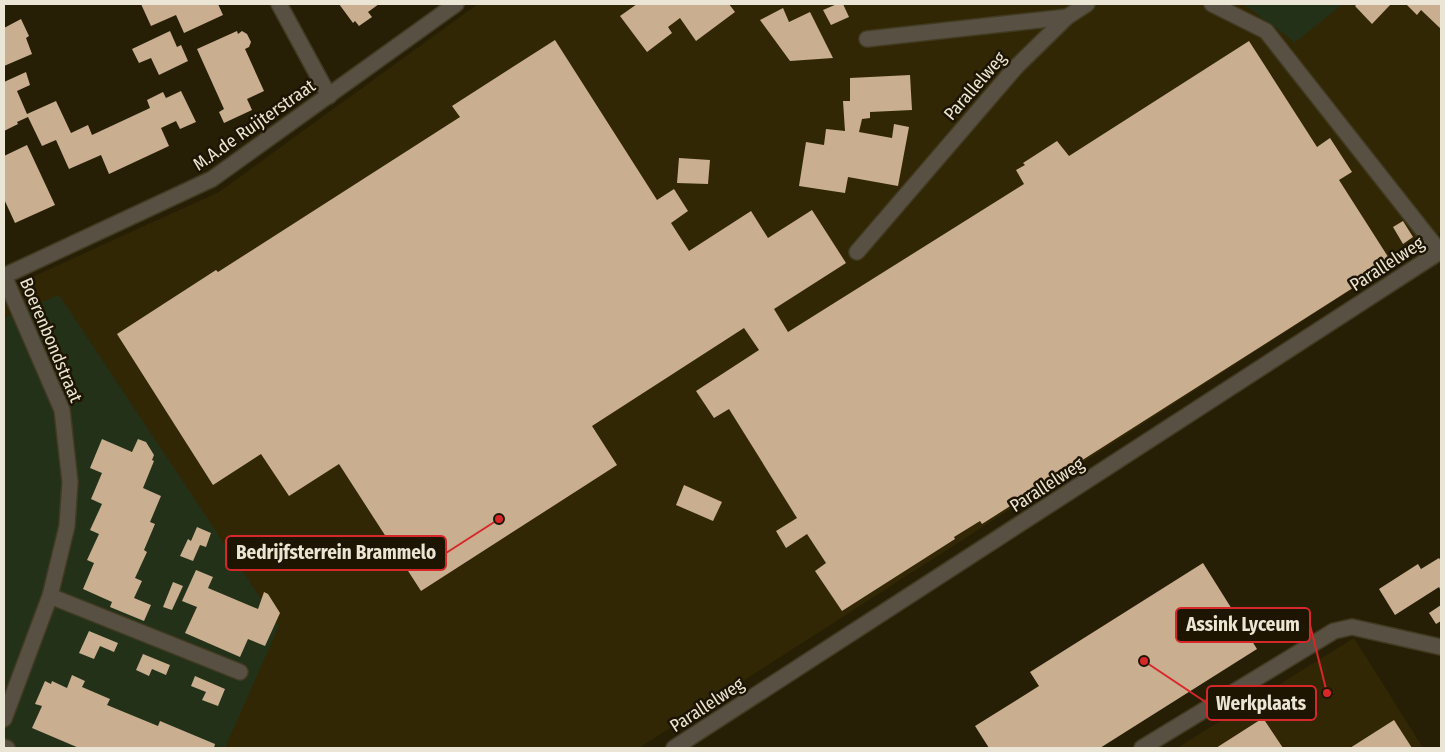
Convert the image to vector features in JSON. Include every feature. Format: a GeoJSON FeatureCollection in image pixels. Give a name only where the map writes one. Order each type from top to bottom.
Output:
{"type":"FeatureCollection","features":[{"type":"Feature","properties":{"kind":"street"},"geometry":{"type":"LineString","coordinates":[[279,4],[329,96]]}},
{"type":"Feature","properties":{"kind":"street","name":"M.A.de Ruijterstraat"},"geometry":{"type":"LineString","coordinates":[[4,276],[212,179],[456,4]]}},
{"type":"Feature","properties":{"kind":"street","name":"Parallelweg"},"geometry":{"type":"LineString","coordinates":[[857,252],[1016,67],[1067,17],[1088,4]]}},
{"type":"Feature","properties":{"kind":"street","name":"Parallelweg"},"geometry":{"type":"LineString","coordinates":[[674,748],[1440,252],[1266,31],[1212,4]]}},
{"type":"Feature","properties":{"kind":"street","name":"Parallelweg"},"geometry":{"type":"LineString","coordinates":[[868,39],[1067,17]]}},
{"type":"Feature","properties":{"kind":"street","name":"Boerenbondstraat"},"geometry":{"type":"LineString","coordinates":[[4,276],[62,410],[70,482],[67,526],[50,596],[4,719]]}},
{"type":"Feature","properties":{"kind":"street"},"geometry":{"type":"LineString","coordinates":[[50,596],[240,672]]}},
{"type":"Feature","properties":{"kind":"street"},"geometry":{"type":"LineString","coordinates":[[1142,748],[1334,631],[1352,627],[1441,647]]}},
{"type":"Feature","properties":{"kind":"shaded area"},"geometry":{"type":"Polygon","coordinates":[[[478,4],[1441,4],[1441,232],[639,748],[4,748],[4,290],[219,192],[478,4]]]}},
{"type":"Feature","properties":{"kind":"shaded area"},"geometry":{"type":"Polygon","coordinates":[[[1354,638],[1423,748],[1177,748],[1354,638]]]}},
{"type":"Feature","properties":{"kind":"green space"},"geometry":{"type":"Polygon","coordinates":[[[1243,4],[1343,4],[1294,43],[1243,4]]]}},
{"type":"Feature","properties":{"kind":"green space"},"geometry":{"type":"Polygon","coordinates":[[[59,295],[279,626],[225,748],[4,748],[4,318],[59,295]]]}},
{"type":"Feature","properties":{"kind":"building"},"geometry":{"type":"Polygon","coordinates":[[[141,4],[218,4],[223,15],[184,33],[176,15],[151,26],[141,4]]]}},
{"type":"Feature","properties":{"kind":"building"},"geometry":{"type":"Polygon","coordinates":[[[339,4],[379,4],[368,12],[372,17],[359,26],[355,21],[353,23],[339,4]]]}},
{"type":"Feature","properties":{"kind":"building"},"geometry":{"type":"Polygon","coordinates":[[[637,4],[729,4],[735,12],[696,41],[680,18],[668,27],[672,33],[647,52],[620,16],[637,4]]]}},
{"type":"Feature","properties":{"kind":"building"},"geometry":{"type":"Polygon","coordinates":[[[837,4],[843,4],[849,17],[831,25],[823,10],[837,4]]]}},
{"type":"Feature","properties":{"kind":"building"},"geometry":{"type":"Polygon","coordinates":[[[1357,4],[1391,4],[1372,24],[1355,6],[1357,4]]]}},
{"type":"Feature","properties":{"kind":"building"},"geometry":{"type":"Polygon","coordinates":[[[1406,4],[1441,4],[1441,29],[1421,10],[1417,15],[1406,4]]]}},
{"type":"Feature","properties":{"kind":"building"},"geometry":{"type":"Polygon","coordinates":[[[783,8],[789,22],[810,12],[833,58],[790,61],[760,20],[783,8]]]}},
{"type":"Feature","properties":{"kind":"building"},"geometry":{"type":"Polygon","coordinates":[[[21,19],[29,36],[26,38],[32,54],[4,66],[4,28],[21,19]]]}},
{"type":"Feature","properties":{"kind":"building"},"geometry":{"type":"Polygon","coordinates":[[[170,31],[177,47],[181,45],[188,61],[159,75],[151,58],[139,63],[132,49],[170,31]]]}},
{"type":"Feature","properties":{"kind":"building"},"geometry":{"type":"Polygon","coordinates":[[[237,31],[238,34],[242,31],[247,34],[251,42],[249,47],[245,49],[264,91],[247,99],[252,110],[224,123],[219,112],[224,109],[197,49],[237,31]]]}},
{"type":"Feature","properties":{"kind":"building"},"geometry":{"type":"Polygon","coordinates":[[[555,40],[657,200],[674,189],[688,211],[671,223],[689,251],[751,211],[768,238],[812,210],[846,263],[774,309],[788,332],[1024,184],[1016,170],[1025,165],[1023,163],[1057,141],[1069,156],[1249,41],[1317,147],[1330,138],[1352,172],[1339,180],[1392,263],[982,524],[980,521],[954,537],[955,539],[842,611],[815,571],[826,563],[807,534],[786,548],[776,531],[797,518],[729,409],[714,418],[696,391],[759,350],[744,328],[592,426],[617,465],[421,591],[339,464],[289,496],[261,454],[213,485],[117,334],[216,270],[218,272],[460,117],[452,106],[555,40]]]}},
{"type":"Feature","properties":{"kind":"building"},"geometry":{"type":"Polygon","coordinates":[[[26,72],[30,85],[17,91],[27,114],[56,101],[71,133],[88,125],[92,135],[150,108],[147,100],[163,92],[166,98],[181,91],[196,122],[180,129],[176,121],[161,128],[169,146],[109,174],[101,155],[69,169],[56,140],[42,146],[28,117],[4,131],[4,82],[26,72]]]}},
{"type":"Feature","properties":{"kind":"building"},"geometry":{"type":"Polygon","coordinates":[[[910,75],[912,110],[870,112],[870,118],[862,119],[859,132],[892,138],[894,124],[909,127],[898,186],[848,177],[845,193],[799,186],[806,142],[824,145],[826,129],[845,131],[843,101],[850,101],[850,78],[910,75]]]}},
{"type":"Feature","properties":{"kind":"building"},"geometry":{"type":"Polygon","coordinates":[[[27,145],[55,205],[15,223],[4,199],[4,156],[27,145]]]}},
{"type":"Feature","properties":{"kind":"building"},"geometry":{"type":"Polygon","coordinates":[[[679,158],[710,160],[708,184],[677,183],[679,158]]]}},
{"type":"Feature","properties":{"kind":"building"},"geometry":{"type":"Polygon","coordinates":[[[1403,221],[1413,237],[1403,244],[1393,227],[1403,221]]]}},
{"type":"Feature","properties":{"kind":"building"},"geometry":{"type":"Polygon","coordinates":[[[102,439],[132,452],[138,439],[146,442],[154,455],[152,460],[154,461],[143,488],[161,496],[150,522],[155,524],[144,550],[147,552],[135,578],[142,581],[134,598],[151,605],[144,621],[110,607],[112,602],[83,589],[94,563],[87,560],[99,534],[90,530],[102,504],[91,499],[102,473],[90,468],[102,439]]]}},
{"type":"Feature","properties":{"kind":"building"},"geometry":{"type":"Polygon","coordinates":[[[684,485],[722,502],[713,521],[676,505],[684,485]]]}},
{"type":"Feature","properties":{"kind":"building"},"geometry":{"type":"Polygon","coordinates":[[[197,527],[211,533],[206,547],[200,545],[193,561],[180,556],[188,539],[191,541],[197,527]]]}},
{"type":"Feature","properties":{"kind":"building"},"geometry":{"type":"Polygon","coordinates":[[[1439,558],[1441,561],[1441,591],[1439,587],[1395,615],[1379,589],[1418,564],[1421,569],[1439,558]]]}},
{"type":"Feature","properties":{"kind":"building"},"geometry":{"type":"Polygon","coordinates":[[[1203,563],[1257,649],[1100,748],[989,748],[975,726],[1039,686],[1030,672],[1203,563]]]}},
{"type":"Feature","properties":{"kind":"building"},"geometry":{"type":"Polygon","coordinates":[[[196,570],[213,577],[208,588],[258,609],[264,592],[268,594],[280,613],[265,646],[248,639],[240,657],[185,633],[197,607],[182,601],[196,570]]]}},
{"type":"Feature","properties":{"kind":"building"},"geometry":{"type":"Polygon","coordinates":[[[173,582],[183,586],[172,610],[163,607],[173,582]]]}},
{"type":"Feature","properties":{"kind":"building"},"geometry":{"type":"Polygon","coordinates":[[[1441,605],[1441,621],[1436,624],[1429,613],[1441,605]]]}},
{"type":"Feature","properties":{"kind":"building"},"geometry":{"type":"Polygon","coordinates":[[[89,631],[118,643],[114,652],[100,646],[94,659],[79,653],[89,631]]]}},
{"type":"Feature","properties":{"kind":"building"},"geometry":{"type":"Polygon","coordinates":[[[143,654],[170,665],[166,675],[152,669],[149,676],[136,670],[143,654]]]}},
{"type":"Feature","properties":{"kind":"building"},"geometry":{"type":"Polygon","coordinates":[[[72,675],[85,681],[82,687],[110,699],[107,705],[158,726],[160,721],[215,744],[214,748],[79,748],[32,728],[42,706],[35,704],[45,681],[51,684],[52,681],[67,688],[72,675]]]}},
{"type":"Feature","properties":{"kind":"building"},"geometry":{"type":"Polygon","coordinates":[[[195,676],[225,689],[218,706],[202,700],[206,692],[191,686],[195,676]]]}},
{"type":"Feature","properties":{"kind":"building"},"geometry":{"type":"Polygon","coordinates":[[[1263,718],[1283,748],[1216,748],[1263,718]]]}},
{"type":"Feature","properties":{"kind":"building"},"geometry":{"type":"Polygon","coordinates":[[[1394,720],[1412,748],[1350,748],[1394,720]]]}},
{"type":"Feature","properties":{"kind":"place","name":"Bedrijfsterrein Brammelo"},"geometry":{"type":"Point","coordinates":[499,519]}},
{"type":"Feature","properties":{"kind":"place","name":"Werkplaats"},"geometry":{"type":"Point","coordinates":[1144,661]}},
{"type":"Feature","properties":{"kind":"place","name":"Assink Lyceum"},"geometry":{"type":"Point","coordinates":[1327,693]}}]}
